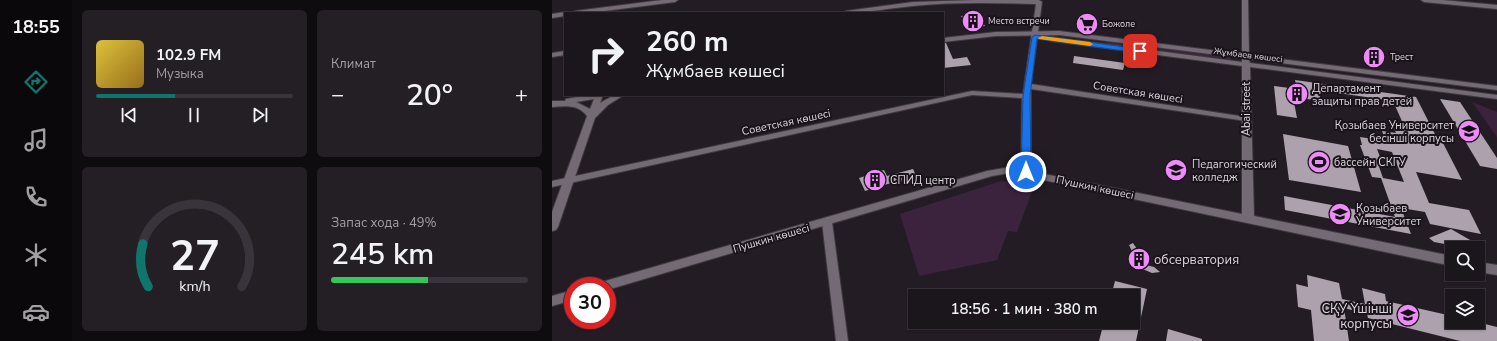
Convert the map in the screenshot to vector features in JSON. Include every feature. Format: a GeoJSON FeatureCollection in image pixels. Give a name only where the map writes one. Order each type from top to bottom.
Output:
{"type":"FeatureCollection","features":[{"type":"Feature","properties":{"kind":"street"},"geometry":{"type":"LineString","coordinates":[[581,12],[633,3],[676,0]]}},
{"type":"Feature","properties":{"kind":"street","name":"Abai street"},"geometry":{"type":"LineString","coordinates":[[1245,0],[1248,219]]}},
{"type":"Feature","properties":{"kind":"street"},"geometry":{"type":"LineString","coordinates":[[1424,0],[1497,7]]}},
{"type":"Feature","properties":{"kind":"street"},"geometry":{"type":"LineString","coordinates":[[853,12],[913,4],[988,1],[1038,2],[1026,96],[1026,172]]}},
{"type":"Feature","properties":{"kind":"street"},"geometry":{"type":"LineString","coordinates":[[552,16],[564,14]]}},
{"type":"Feature","properties":{"kind":"street","name":"Жұмбаев көшесі"},"geometry":{"type":"LineString","coordinates":[[944,40],[996,34],[1035,34],[1245,60],[1497,88]]}},
{"type":"Feature","properties":{"kind":"street"},"geometry":{"type":"LineString","coordinates":[[552,55],[564,53]]}},
{"type":"Feature","properties":{"kind":"street","name":"Жұмбаев көшесі"},"geometry":{"type":"LineString","coordinates":[[1245,60],[1497,97]]}},
{"type":"Feature","properties":{"kind":"street","name":"Советская көшесі"},"geometry":{"type":"LineString","coordinates":[[1028,86],[1246,119]]}},
{"type":"Feature","properties":{"kind":"street","name":"Советская көшесі"},"geometry":{"type":"LineString","coordinates":[[552,184],[972,93],[1026,96]]}},
{"type":"Feature","properties":{"kind":"street"},"geometry":{"type":"LineString","coordinates":[[552,104],[575,96]]}},
{"type":"Feature","properties":{"kind":"street"},"geometry":{"type":"LineString","coordinates":[[552,104],[594,96]]}},
{"type":"Feature","properties":{"kind":"street"},"geometry":{"type":"LineString","coordinates":[[552,227],[599,96]]}},
{"type":"Feature","properties":{"kind":"street"},"geometry":{"type":"LineString","coordinates":[[592,116],[605,103],[618,96]]}},
{"type":"Feature","properties":{"kind":"street"},"geometry":{"type":"LineString","coordinates":[[552,104],[578,104],[585,108],[592,116]]}},
{"type":"Feature","properties":{"kind":"street","name":"Пушкин көшесі"},"geometry":{"type":"LineString","coordinates":[[616,283],[991,173],[1010,170],[1026,172],[1445,260]]}},
{"type":"Feature","properties":{"kind":"street"},"geometry":{"type":"LineString","coordinates":[[827,222],[842,341]]}},
{"type":"Feature","properties":{"kind":"street"},"geometry":{"type":"LineString","coordinates":[[1485,267],[1497,270]]}},
{"type":"Feature","properties":{"kind":"street"},"geometry":{"type":"LineString","coordinates":[[552,301],[564,298]]}},
{"type":"Feature","properties":{"kind":"shaded area"},"geometry":{"type":"Polygon","coordinates":[[[1107,40],[1230,56],[1230,60],[1105,44],[1107,40]]]}},
{"type":"Feature","properties":{"kind":"shaded area"},"geometry":{"type":"Polygon","coordinates":[[[1472,102],[1497,112],[1497,137],[1472,102]]]}},
{"type":"Feature","properties":{"kind":"shaded area"},"geometry":{"type":"Polygon","coordinates":[[[1001,181],[1034,186],[1017,232],[1008,231],[997,260],[919,276],[900,214],[1001,181]]]}},
{"type":"Feature","properties":{"kind":"building","name":"Место встречи"},"geometry":{"type":"Polygon","coordinates":[[[977,14],[985,26],[968,28],[961,16],[977,14]]]}},
{"type":"Feature","properties":{"kind":"building"},"geometry":{"type":"Polygon","coordinates":[[[944,43],[946,43],[953,59],[967,57],[971,65],[944,68],[944,43]]]}},
{"type":"Feature","properties":{"kind":"building"},"geometry":{"type":"Polygon","coordinates":[[[1074,56],[1125,63],[1123,70],[1073,63],[1074,56]]]}},
{"type":"Feature","properties":{"kind":"building"},"geometry":{"type":"Polygon","coordinates":[[[1295,80],[1416,97],[1439,142],[1443,143],[1462,180],[1416,172],[1429,203],[1469,210],[1481,234],[1430,224],[1425,212],[1401,208],[1411,234],[1285,210],[1284,196],[1395,217],[1381,178],[1372,177],[1360,145],[1362,145],[1360,137],[1386,141],[1382,131],[1396,133],[1393,126],[1405,128],[1393,101],[1318,90],[1321,101],[1293,97],[1297,118],[1277,115],[1274,86],[1297,89],[1295,80]],[[1377,149],[1382,162],[1377,161],[1383,178],[1404,182],[1392,152],[1377,149]]]}},
{"type":"Feature","properties":{"kind":"building","name":"Қозыбаев Университет бесінші корпусы"},"geometry":{"type":"Polygon","coordinates":[[[1440,99],[1460,102],[1497,158],[1497,169],[1480,166],[1440,99]]]}},
{"type":"Feature","properties":{"kind":"building","name":"бассейн СКГУ"},"geometry":{"type":"Polygon","coordinates":[[[1283,134],[1348,146],[1361,192],[1289,180],[1283,134]]]}},
{"type":"Feature","properties":{"kind":"building"},"geometry":{"type":"Polygon","coordinates":[[[913,169],[918,180],[908,183],[906,181],[902,182],[901,180],[865,191],[859,178],[884,170],[887,176],[913,169]]]}},
{"type":"Feature","properties":{"kind":"building"},"geometry":{"type":"Polygon","coordinates":[[[1451,229],[1472,241],[1445,241],[1445,244],[1434,242],[1429,238],[1451,229]]]}},
{"type":"Feature","properties":{"kind":"building","name":"обсерватория"},"geometry":{"type":"Polygon","coordinates":[[[1133,243],[1137,249],[1143,251],[1144,254],[1142,257],[1146,265],[1154,267],[1160,272],[1152,273],[1140,268],[1129,245],[1133,243]]]}},
{"type":"Feature","properties":{"kind":"building"},"geometry":{"type":"Polygon","coordinates":[[[1307,275],[1339,283],[1342,299],[1365,304],[1362,288],[1385,294],[1386,301],[1445,314],[1445,329],[1485,329],[1485,324],[1497,327],[1497,341],[1460,341],[1368,318],[1367,314],[1344,308],[1349,341],[1314,341],[1311,310],[1298,307],[1296,284],[1308,287],[1307,275]]]}},
{"type":"Feature","properties":{"kind":"building"},"geometry":{"type":"Polygon","coordinates":[[[1115,281],[1147,289],[1140,322],[1140,289],[1113,289],[1115,281]]]}},
{"type":"Feature","properties":{"kind":"building"},"geometry":{"type":"Polygon","coordinates":[[[1102,329],[1139,329],[1136,341],[1099,341],[1102,329]]]}},
{"type":"Feature","properties":{"kind":"building"},"geometry":{"type":"Polygon","coordinates":[[[1168,329],[1202,339],[1202,341],[1166,341],[1168,329]]]}},
{"type":"Feature","properties":{"kind":"slow traffic"},"geometry":{"type":"LineString","coordinates":[[1042,38],[1090,44]]}},
{"type":"Feature","properties":{"kind":"place","name":"Место встречи"},"geometry":{"type":"Point","coordinates":[973,21]}},
{"type":"Feature","properties":{"kind":"place","name":"Божоле"},"geometry":{"type":"Point","coordinates":[1087,24]}},
{"type":"Feature","properties":{"kind":"place","name":"Трест"},"geometry":{"type":"Point","coordinates":[1374,57]}},
{"type":"Feature","properties":{"kind":"place","name":"Департамент защиты прав детей"},"geometry":{"type":"Point","coordinates":[1297,94]}},
{"type":"Feature","properties":{"kind":"place","name":"Қозыбаев Университет бесінші корпусы"},"geometry":{"type":"Point","coordinates":[1469,131]}},
{"type":"Feature","properties":{"kind":"place","name":"бассейн СКГУ"},"geometry":{"type":"Point","coordinates":[1319,162]}},
{"type":"Feature","properties":{"kind":"place","name":"Педагогический колледж"},"geometry":{"type":"Point","coordinates":[1176,170]}},
{"type":"Feature","properties":{"kind":"place","name":"СПИД центр"},"geometry":{"type":"Point","coordinates":[875,180]}},
{"type":"Feature","properties":{"kind":"place","name":"Қозыбаев Университет"},"geometry":{"type":"Point","coordinates":[1340,214]}},
{"type":"Feature","properties":{"kind":"place","name":"обсерватория"},"geometry":{"type":"Point","coordinates":[1139,259]}},
{"type":"Feature","properties":{"kind":"place","name":"СҚУ Үшінші корпусы"},"geometry":{"type":"Point","coordinates":[1408,315]}},
{"type":"Feature","properties":{"kind":"route"},"geometry":{"type":"LineString","coordinates":[[1026,172],[1026,96],[1035,37],[1140,51]]}}]}
